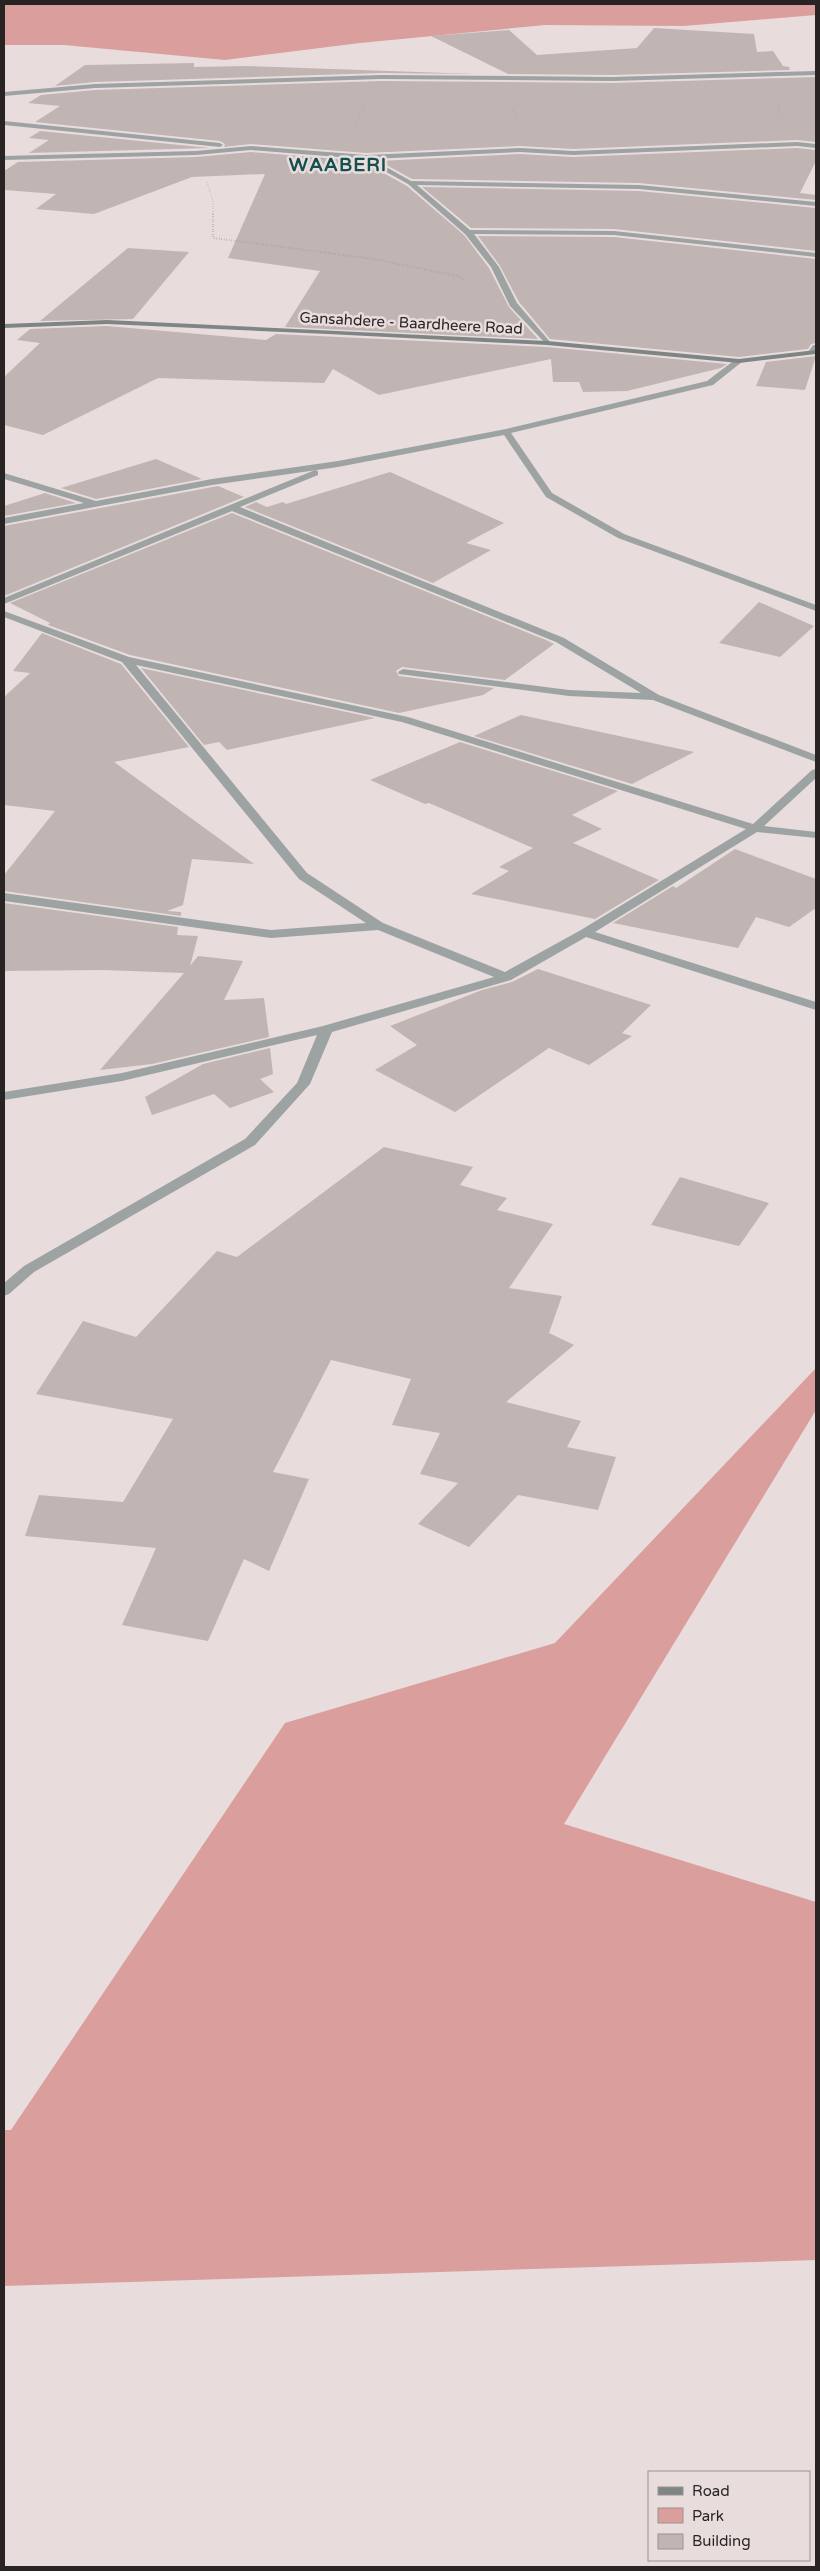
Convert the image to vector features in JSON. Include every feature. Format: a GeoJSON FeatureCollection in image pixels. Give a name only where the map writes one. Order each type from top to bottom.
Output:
{"type":"FeatureCollection","features":[{"type":"Feature","properties":{"kind":"main road","name":"Gansahdere - Baardheere Road"},"geometry":{"type":"LineString","coordinates":[[4,326],[107,322],[547,343],[739,361],[815,350]]}},
{"type":"Feature","properties":{"kind":"street"},"geometry":{"type":"LineString","coordinates":[[4,94],[95,86],[380,77],[612,79],[816,73]]}},
{"type":"Feature","properties":{"kind":"street"},"geometry":{"type":"LineString","coordinates":[[4,123],[251,148],[366,157],[520,150],[573,153],[797,144],[816,146]]}},
{"type":"Feature","properties":{"kind":"street"},"geometry":{"type":"LineString","coordinates":[[4,158],[196,153],[251,148]]}},
{"type":"Feature","properties":{"kind":"street"},"geometry":{"type":"LineString","coordinates":[[366,157],[410,182],[468,232],[495,267],[513,304],[547,343]]}},
{"type":"Feature","properties":{"kind":"street"},"geometry":{"type":"LineString","coordinates":[[410,182],[639,187],[816,204]]}},
{"type":"Feature","properties":{"kind":"street"},"geometry":{"type":"LineString","coordinates":[[468,232],[614,233],[816,255]]}},
{"type":"Feature","properties":{"kind":"street"},"geometry":{"type":"LineString","coordinates":[[4,520],[212,482],[338,464],[506,432],[710,384],[739,361]]}},
{"type":"Feature","properties":{"kind":"street"},"geometry":{"type":"LineString","coordinates":[[506,432],[549,495],[621,536],[816,608]]}},
{"type":"Feature","properties":{"kind":"street"},"geometry":{"type":"LineString","coordinates":[[4,601],[338,464]]}},
{"type":"Feature","properties":{"kind":"street"},"geometry":{"type":"LineString","coordinates":[[4,476],[97,504]]}},
{"type":"Feature","properties":{"kind":"street"},"geometry":{"type":"LineString","coordinates":[[232,506],[560,640],[655,698],[816,759]]}},
{"type":"Feature","properties":{"kind":"street"},"geometry":{"type":"LineString","coordinates":[[4,614],[126,660],[404,719],[755,828],[816,835]]}},
{"type":"Feature","properties":{"kind":"street"},"geometry":{"type":"LineString","coordinates":[[126,660],[303,876],[379,926],[506,977]]}},
{"type":"Feature","properties":{"kind":"street"},"geometry":{"type":"LineString","coordinates":[[403,672],[569,693],[655,698]]}},
{"type":"Feature","properties":{"kind":"street"},"geometry":{"type":"LineString","coordinates":[[4,1096],[122,1077],[326,1029],[506,977],[585,933],[755,828],[816,772]]}},
{"type":"Feature","properties":{"kind":"street"},"geometry":{"type":"LineString","coordinates":[[4,897],[271,934],[379,926]]}},
{"type":"Feature","properties":{"kind":"street"},"geometry":{"type":"LineString","coordinates":[[585,933],[816,1006]]}},
{"type":"Feature","properties":{"kind":"street"},"geometry":{"type":"LineString","coordinates":[[4,1291],[29,1269],[250,1142],[303,1084],[326,1029]]}},
{"type":"Feature","properties":{"kind":"path"},"geometry":{"type":"LineString","coordinates":[[785,74],[778,112],[797,144]]}},
{"type":"Feature","properties":{"kind":"path"},"geometry":{"type":"LineString","coordinates":[[366,157],[372,142],[353,126],[380,77]]}},
{"type":"Feature","properties":{"kind":"path"},"geometry":{"type":"LineString","coordinates":[[494,79],[523,128],[520,150]]}},
{"type":"Feature","properties":{"kind":"path"},"geometry":{"type":"LineString","coordinates":[[196,153],[214,201],[213,238],[374,259],[457,276],[513,304]]}},
{"type":"Feature","properties":{"kind":"green space"},"geometry":{"type":"Polygon","coordinates":[[[4,4],[816,4],[816,15],[684,26],[545,25],[360,43],[225,60],[64,45],[4,45],[4,4]]]}},
{"type":"Feature","properties":{"kind":"green space"},"geometry":{"type":"Polygon","coordinates":[[[816,1368],[816,1410],[564,1824],[816,1902],[816,2260],[4,2286],[4,2130],[11,2130],[285,1723],[555,1643],[816,1368]]]}},
{"type":"Feature","properties":{"kind":"building"},"geometry":{"type":"Polygon","coordinates":[[[654,28],[754,34],[757,52],[773,51],[783,66],[789,67],[790,70],[612,75],[508,74],[431,36],[509,30],[537,55],[637,48],[654,28]]]}},
{"type":"Feature","properties":{"kind":"building"},"geometry":{"type":"Polygon","coordinates":[[[194,63],[194,67],[246,66],[475,74],[381,73],[95,82],[55,86],[85,65],[194,63]]]}},
{"type":"Feature","properties":{"kind":"building"},"geometry":{"type":"Polygon","coordinates":[[[816,77],[816,142],[797,140],[573,149],[520,146],[366,153],[251,144],[224,147],[225,144],[220,141],[35,122],[60,106],[28,103],[41,95],[95,90],[381,81],[612,83],[816,77]]]}},
{"type":"Feature","properties":{"kind":"building"},"geometry":{"type":"Polygon","coordinates":[[[40,131],[210,148],[29,153],[49,140],[29,138],[40,131]]]}},
{"type":"Feature","properties":{"kind":"building"},"geometry":{"type":"Polygon","coordinates":[[[797,148],[816,150],[816,161],[800,193],[816,195],[816,200],[639,183],[412,179],[379,161],[520,154],[573,157],[797,148]]]}},
{"type":"Feature","properties":{"kind":"building"},"geometry":{"type":"Polygon","coordinates":[[[251,152],[362,161],[407,186],[464,235],[489,268],[509,307],[538,339],[285,327],[320,271],[228,258],[265,174],[192,177],[94,214],[36,209],[56,194],[4,190],[4,171],[18,162],[196,157],[251,152]]]}},
{"type":"Feature","properties":{"kind":"building"},"geometry":{"type":"Polygon","coordinates":[[[422,187],[639,191],[816,208],[816,251],[614,229],[471,228],[422,187]]]}},
{"type":"Feature","properties":{"kind":"building"},"geometry":{"type":"Polygon","coordinates":[[[478,236],[614,237],[816,259],[816,343],[811,344],[808,349],[739,357],[550,339],[519,302],[500,266],[478,236]]]}},
{"type":"Feature","properties":{"kind":"building"},"geometry":{"type":"Polygon","coordinates":[[[128,248],[189,252],[133,319],[40,321],[128,248]]]}},
{"type":"Feature","properties":{"kind":"building"},"geometry":{"type":"Polygon","coordinates":[[[107,326],[266,340],[276,334],[547,347],[727,364],[721,368],[627,391],[583,392],[579,382],[553,382],[551,359],[379,395],[333,369],[324,383],[158,378],[43,435],[4,425],[4,377],[40,343],[17,340],[30,329],[107,326]]]}},
{"type":"Feature","properties":{"kind":"building"},"geometry":{"type":"Polygon","coordinates":[[[816,356],[805,390],[756,386],[766,362],[816,356]]]}},
{"type":"Feature","properties":{"kind":"building"},"geometry":{"type":"Polygon","coordinates":[[[156,459],[202,479],[96,499],[61,488],[156,459]]]}},
{"type":"Feature","properties":{"kind":"building"},"geometry":{"type":"Polygon","coordinates":[[[390,472],[504,523],[466,543],[491,550],[433,583],[245,507],[256,502],[267,507],[283,502],[286,504],[390,472]]]}},
{"type":"Feature","properties":{"kind":"building"},"geometry":{"type":"Polygon","coordinates":[[[218,486],[244,497],[4,596],[4,526],[218,486]]]}},
{"type":"Feature","properties":{"kind":"building"},"geometry":{"type":"Polygon","coordinates":[[[45,493],[76,503],[4,516],[4,506],[45,493]]]}},
{"type":"Feature","properties":{"kind":"building"},"geometry":{"type":"Polygon","coordinates":[[[232,513],[554,644],[505,680],[402,667],[396,671],[399,676],[494,688],[483,695],[399,713],[130,655],[48,625],[50,623],[10,603],[232,513]]]}},
{"type":"Feature","properties":{"kind":"building"},"geometry":{"type":"Polygon","coordinates":[[[759,602],[814,626],[780,657],[719,643],[759,602]]]}},
{"type":"Feature","properties":{"kind":"building"},"geometry":{"type":"Polygon","coordinates":[[[42,633],[121,664],[189,747],[114,762],[254,864],[192,859],[183,905],[167,911],[181,912],[181,916],[4,891],[4,875],[55,811],[4,805],[4,697],[30,673],[13,671],[42,633]]]}},
{"type":"Feature","properties":{"kind":"building"},"geometry":{"type":"Polygon","coordinates":[[[141,668],[375,718],[227,750],[219,742],[204,745],[141,668]]]}},
{"type":"Feature","properties":{"kind":"building"},"geometry":{"type":"Polygon","coordinates":[[[521,715],[694,752],[632,784],[474,736],[521,715]]]}},
{"type":"Feature","properties":{"kind":"building"},"geometry":{"type":"Polygon","coordinates":[[[460,742],[618,791],[572,815],[602,829],[573,843],[659,880],[595,919],[471,894],[509,871],[499,867],[533,848],[370,780],[460,742]]]}},
{"type":"Feature","properties":{"kind":"building"},"geometry":{"type":"Polygon","coordinates":[[[735,849],[816,879],[816,908],[789,927],[756,917],[738,948],[613,923],[673,886],[676,888],[735,849]]]}},
{"type":"Feature","properties":{"kind":"building"},"geometry":{"type":"Polygon","coordinates":[[[4,903],[178,927],[177,935],[198,936],[190,966],[198,956],[243,961],[224,1000],[264,998],[269,1037],[152,1064],[100,1070],[184,973],[104,970],[4,971],[4,903]]]}},
{"type":"Feature","properties":{"kind":"building"},"geometry":{"type":"Polygon","coordinates":[[[538,969],[651,1005],[622,1033],[632,1036],[589,1065],[549,1048],[455,1112],[375,1070],[417,1045],[390,1026],[482,990],[512,982],[538,969]]]}},
{"type":"Feature","properties":{"kind":"building"},"geometry":{"type":"Polygon","coordinates":[[[270,1048],[273,1074],[260,1079],[274,1092],[230,1108],[214,1094],[152,1115],[145,1097],[203,1064],[270,1048]]]}},
{"type":"Feature","properties":{"kind":"building"},"geometry":{"type":"Polygon","coordinates":[[[384,1147],[473,1167],[460,1185],[507,1198],[497,1210],[553,1224],[509,1288],[562,1296],[549,1333],[574,1345],[506,1402],[581,1421],[567,1447],[616,1457],[598,1510],[518,1495],[469,1547],[418,1524],[458,1483],[420,1474],[440,1433],[392,1425],[411,1379],[331,1360],[273,1472],[309,1479],[269,1571],[244,1559],[208,1641],[122,1625],[156,1548],[25,1536],[39,1495],[123,1502],[173,1419],[36,1394],[83,1321],[136,1337],[217,1251],[237,1257],[384,1147]]]}},
{"type":"Feature","properties":{"kind":"building"},"geometry":{"type":"Polygon","coordinates":[[[680,1177],[769,1203],[739,1246],[651,1225],[680,1177]]]}},
{"type":"Feature","properties":{"kind":"district","name":"WAABERI"},"geometry":{"type":"Point","coordinates":[338,165]}}]}
